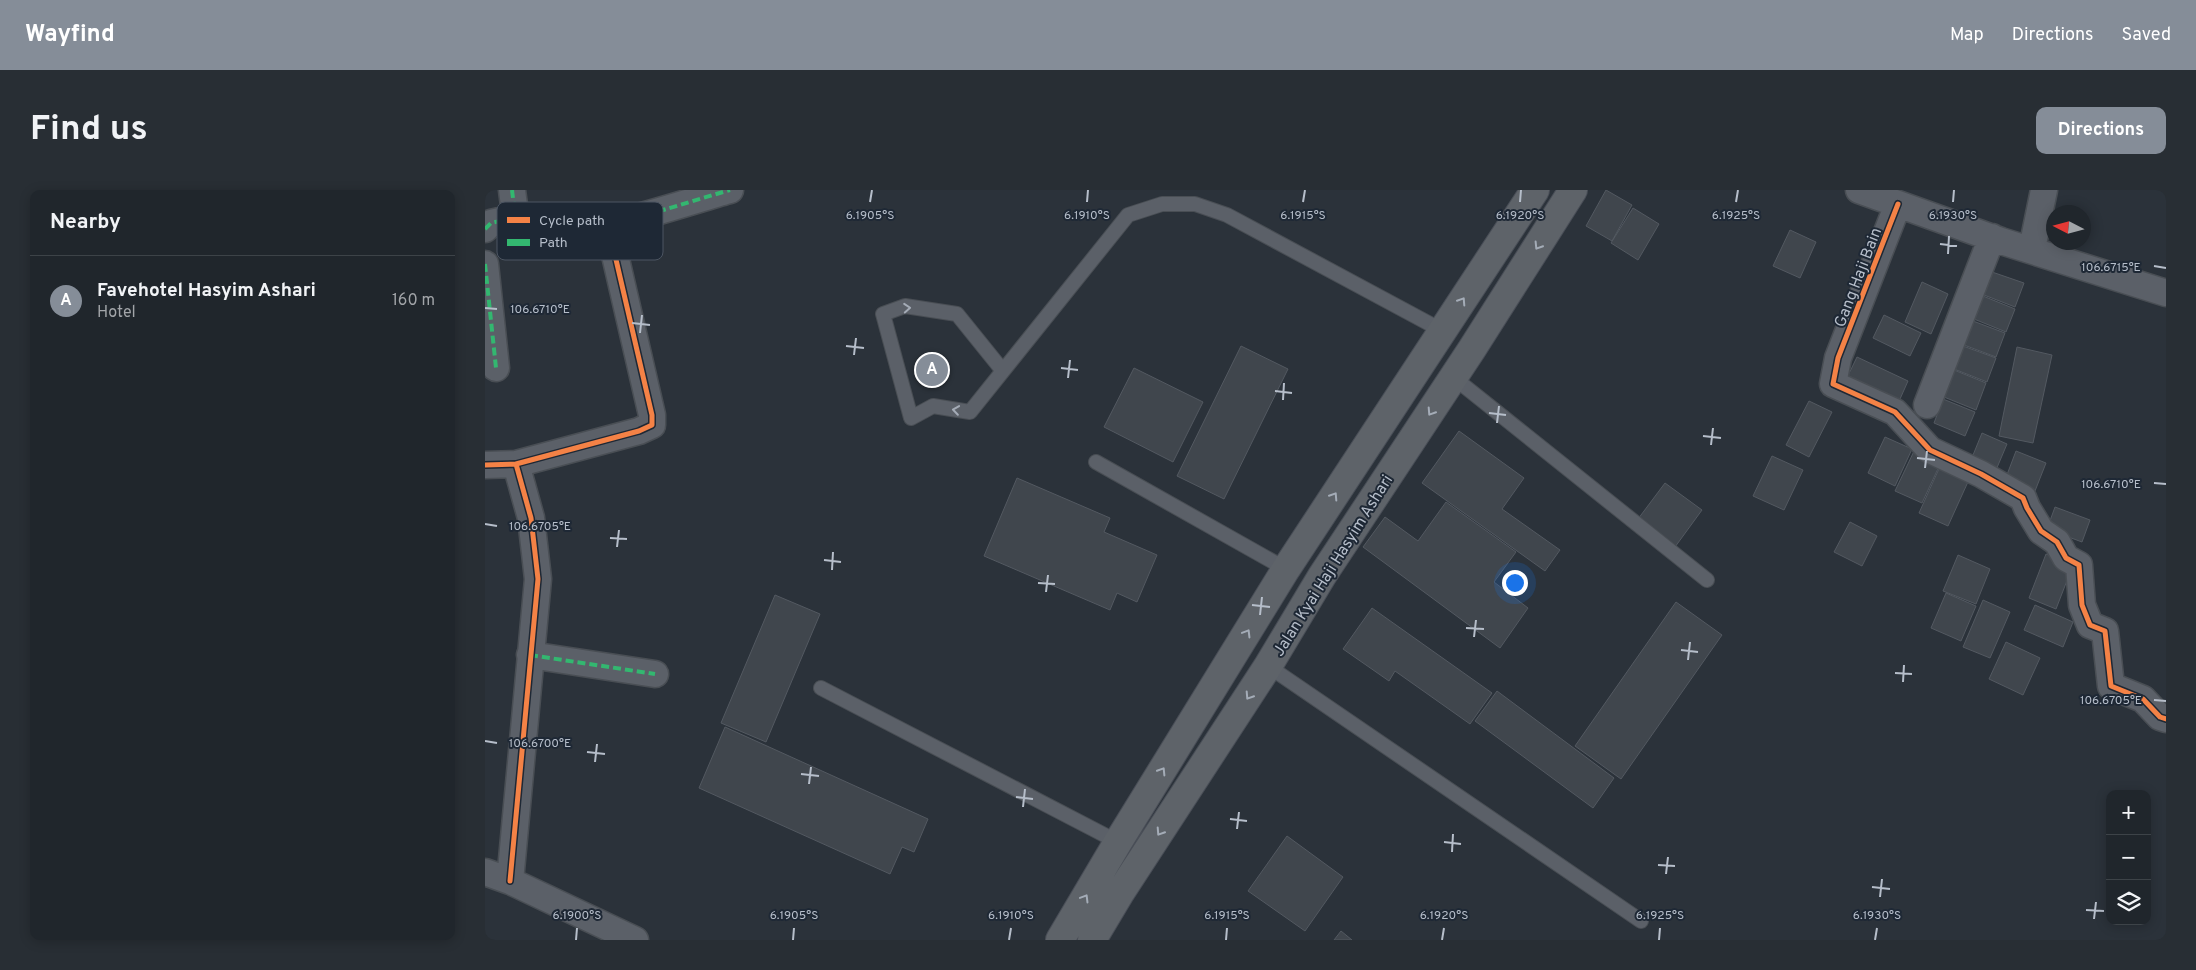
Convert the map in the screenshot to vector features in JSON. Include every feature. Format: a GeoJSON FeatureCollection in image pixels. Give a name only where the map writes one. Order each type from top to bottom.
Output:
{"type":"FeatureCollection","features":[{"type":"Feature","properties":{"kind":"main road"},"geometry":{"type":"LineString","coordinates":[[1060,940],[1286,569],[1535,190]]}},
{"type":"Feature","properties":{"kind":"main road","name":"Jalan Kyai Haji Hasyim Ashari"},"geometry":{"type":"LineString","coordinates":[[1092,940],[1120,893],[1269,666],[1322,576],[1453,378],[1573,190]]}},
{"type":"Feature","properties":{"kind":"street"},"geometry":{"type":"LineString","coordinates":[[663,209],[730,190]]}},
{"type":"Feature","properties":{"kind":"street"},"geometry":{"type":"LineString","coordinates":[[1859,190],[1992,237],[2166,293]]}},
{"type":"Feature","properties":{"kind":"street"},"geometry":{"type":"LineString","coordinates":[[2032,249],[2044,190]]}},
{"type":"Feature","properties":{"kind":"street","name":"Gang Haji Bain"},"geometry":{"type":"LineString","coordinates":[[1898,204],[1838,358],[1833,384],[1895,412],[1930,450],[1981,474],[2023,498],[2041,531],[2057,542],[2066,558],[2079,565],[2082,605],[2090,625],[2105,631],[2111,686],[2143,699],[2160,717],[2166,719]]}},
{"type":"Feature","properties":{"kind":"street"},"geometry":{"type":"LineString","coordinates":[[485,229],[491,223],[497,222]]}},
{"type":"Feature","properties":{"kind":"street"},"geometry":{"type":"LineString","coordinates":[[1927,405],[1992,237]]}},
{"type":"Feature","properties":{"kind":"street"},"geometry":{"type":"LineString","coordinates":[[485,466],[516,464],[639,431],[652,425],[652,415],[616,260]]}},
{"type":"Feature","properties":{"kind":"street"},"geometry":{"type":"LineString","coordinates":[[485,264],[496,368]]}},
{"type":"Feature","properties":{"kind":"street"},"geometry":{"type":"LineString","coordinates":[[511,881],[536,603],[537,562],[531,518],[516,464]]}},
{"type":"Feature","properties":{"kind":"street"},"geometry":{"type":"LineString","coordinates":[[530,654],[655,674]]}},
{"type":"Feature","properties":{"kind":"street"},"geometry":{"type":"LineString","coordinates":[[485,872],[511,881],[635,940]]}},
{"type":"Feature","properties":{"kind":"lane"},"geometry":{"type":"LineString","coordinates":[[1003,371],[957,314],[905,306],[883,314],[911,418],[933,406],[970,412],[1128,216],[1161,204],[1195,204],[1227,215],[1443,331]]}},
{"type":"Feature","properties":{"kind":"lane"},"geometry":{"type":"LineString","coordinates":[[1453,378],[1707,580]]}},
{"type":"Feature","properties":{"kind":"lane"},"geometry":{"type":"LineString","coordinates":[[1095,462],[1286,569]]}},
{"type":"Feature","properties":{"kind":"lane"},"geometry":{"type":"LineString","coordinates":[[1269,666],[1641,921]]}},
{"type":"Feature","properties":{"kind":"lane"},"geometry":{"type":"LineString","coordinates":[[821,688],[1118,842]]}},
{"type":"Feature","properties":{"kind":"building"},"geometry":{"type":"Polygon","coordinates":[[[1606,190],[1632,205],[1612,241],[1586,226],[1606,190]]]}},
{"type":"Feature","properties":{"kind":"building"},"geometry":{"type":"Polygon","coordinates":[[[1633,208],[1659,224],[1638,260],[1611,243],[1633,208]]]}},
{"type":"Feature","properties":{"kind":"building"},"geometry":{"type":"Polygon","coordinates":[[[1790,230],[1816,242],[1800,278],[1773,266],[1790,230]]]}},
{"type":"Feature","properties":{"kind":"building"},"geometry":{"type":"Polygon","coordinates":[[[1992,272],[2024,283],[2015,307],[1984,295],[1992,272]]]}},
{"type":"Feature","properties":{"kind":"building"},"geometry":{"type":"Polygon","coordinates":[[[1922,282],[1948,294],[1931,334],[1905,322],[1922,282]]]}},
{"type":"Feature","properties":{"kind":"building"},"geometry":{"type":"Polygon","coordinates":[[[1983,296],[2015,309],[2006,332],[1974,319],[1983,296]]]}},
{"type":"Feature","properties":{"kind":"building"},"geometry":{"type":"Polygon","coordinates":[[[1884,315],[1921,333],[1910,356],[1873,338],[1884,315]]]}},
{"type":"Feature","properties":{"kind":"building"},"geometry":{"type":"Polygon","coordinates":[[[1973,321],[2005,333],[1996,357],[1964,345],[1973,321]]]}},
{"type":"Feature","properties":{"kind":"building"},"geometry":{"type":"Polygon","coordinates":[[[1241,346],[1288,369],[1224,499],[1177,476],[1241,346]]]}},
{"type":"Feature","properties":{"kind":"building"},"geometry":{"type":"Polygon","coordinates":[[[1963,346],[1996,358],[1987,382],[1954,369],[1963,346]]]}},
{"type":"Feature","properties":{"kind":"building"},"geometry":{"type":"Polygon","coordinates":[[[2017,347],[2052,355],[2033,443],[1999,436],[2017,347]]]}},
{"type":"Feature","properties":{"kind":"building"},"geometry":{"type":"Polygon","coordinates":[[[1857,357],[1908,381],[1896,408],[1844,384],[1857,357]]]}},
{"type":"Feature","properties":{"kind":"building"},"geometry":{"type":"Polygon","coordinates":[[[1134,368],[1203,402],[1173,462],[1104,427],[1134,368]]]}},
{"type":"Feature","properties":{"kind":"building"},"geometry":{"type":"Polygon","coordinates":[[[1954,370],[1986,383],[1976,410],[1944,397],[1954,370]]]}},
{"type":"Feature","properties":{"kind":"building"},"geometry":{"type":"Polygon","coordinates":[[[1943,399],[1975,412],[1965,436],[1934,423],[1943,399]]]}},
{"type":"Feature","properties":{"kind":"building"},"geometry":{"type":"Polygon","coordinates":[[[1809,401],[1832,412],[1809,457],[1786,445],[1809,401]]]}},
{"type":"Feature","properties":{"kind":"building"},"geometry":{"type":"Polygon","coordinates":[[[1459,431],[1524,478],[1502,509],[1560,550],[1545,571],[1422,483],[1459,431]]]}},
{"type":"Feature","properties":{"kind":"building"},"geometry":{"type":"Polygon","coordinates":[[[1982,433],[2007,444],[1996,470],[1971,460],[1982,433]]]}},
{"type":"Feature","properties":{"kind":"building"},"geometry":{"type":"Polygon","coordinates":[[[1885,437],[1912,449],[1895,486],[1868,473],[1885,437]]]}},
{"type":"Feature","properties":{"kind":"building"},"geometry":{"type":"Polygon","coordinates":[[[1916,447],[1942,460],[1922,503],[1895,491],[1916,447]]]}},
{"type":"Feature","properties":{"kind":"building"},"geometry":{"type":"Polygon","coordinates":[[[2016,451],[2046,463],[2035,491],[2005,480],[2016,451]]]}},
{"type":"Feature","properties":{"kind":"building"},"geometry":{"type":"Polygon","coordinates":[[[1772,456],[1803,470],[1784,510],[1753,496],[1772,456]]]}},
{"type":"Feature","properties":{"kind":"building"},"geometry":{"type":"Polygon","coordinates":[[[1943,460],[1972,473],[1948,526],[1919,513],[1943,460]]]}},
{"type":"Feature","properties":{"kind":"building"},"geometry":{"type":"Polygon","coordinates":[[[1017,478],[1110,518],[1104,532],[1157,555],[1137,602],[1117,593],[1110,610],[984,556],[1017,478]]]}},
{"type":"Feature","properties":{"kind":"building"},"geometry":{"type":"Polygon","coordinates":[[[1665,483],[1702,510],[1675,547],[1638,519],[1665,483]]]}},
{"type":"Feature","properties":{"kind":"building"},"geometry":{"type":"Polygon","coordinates":[[[1446,502],[1516,552],[1494,582],[1528,608],[1500,648],[1363,547],[1385,517],[1418,541],[1446,502]]]}},
{"type":"Feature","properties":{"kind":"building"},"geometry":{"type":"Polygon","coordinates":[[[2055,507],[2090,520],[2082,542],[2047,529],[2055,507]]]}},
{"type":"Feature","properties":{"kind":"building"},"geometry":{"type":"Polygon","coordinates":[[[1850,522],[1877,536],[1862,566],[1834,552],[1850,522]]]}},
{"type":"Feature","properties":{"kind":"building"},"geometry":{"type":"Polygon","coordinates":[[[2046,554],[2073,565],[2056,609],[2029,598],[2046,554]]]}},
{"type":"Feature","properties":{"kind":"building"},"geometry":{"type":"Polygon","coordinates":[[[1958,555],[1990,569],[1976,604],[1943,591],[1958,555]]]}},
{"type":"Feature","properties":{"kind":"building"},"geometry":{"type":"Polygon","coordinates":[[[1946,593],[1976,606],[1961,641],[1931,628],[1946,593]]]}},
{"type":"Feature","properties":{"kind":"building"},"geometry":{"type":"Polygon","coordinates":[[[775,595],[820,614],[766,742],[721,723],[775,595]]]}},
{"type":"Feature","properties":{"kind":"building"},"geometry":{"type":"Polygon","coordinates":[[[1983,600],[2010,612],[1990,658],[1963,647],[1983,600]]]}},
{"type":"Feature","properties":{"kind":"building"},"geometry":{"type":"Polygon","coordinates":[[[1676,602],[1722,635],[1621,779],[1575,746],[1676,602]]]}},
{"type":"Feature","properties":{"kind":"building"},"geometry":{"type":"Polygon","coordinates":[[[2035,605],[2073,622],[2063,647],[2024,630],[2035,605]]]}},
{"type":"Feature","properties":{"kind":"building"},"geometry":{"type":"Polygon","coordinates":[[[1372,608],[1492,693],[1470,724],[1395,671],[1389,681],[1343,649],[1372,608]]]}},
{"type":"Feature","properties":{"kind":"building"},"geometry":{"type":"Polygon","coordinates":[[[2006,642],[2040,658],[2023,695],[1989,679],[2006,642]]]}},
{"type":"Feature","properties":{"kind":"building"},"geometry":{"type":"Polygon","coordinates":[[[1497,691],[1614,778],[1593,808],[1475,721],[1497,691]]]}},
{"type":"Feature","properties":{"kind":"building"},"geometry":{"type":"Polygon","coordinates":[[[725,727],[928,819],[914,852],[902,847],[890,874],[699,788],[725,727]]]}},
{"type":"Feature","properties":{"kind":"building"},"geometry":{"type":"Polygon","coordinates":[[[1287,836],[1343,877],[1305,931],[1248,891],[1287,836]]]}},
{"type":"Feature","properties":{"kind":"building"},"geometry":{"type":"Polygon","coordinates":[[[1341,931],[1352,940],[1334,940],[1341,931]]]}},
{"type":"Feature","properties":{"kind":"marked path"},"geometry":{"type":"LineString","coordinates":[[512,190],[514,202]]}},
{"type":"Feature","properties":{"kind":"marked path"},"geometry":{"type":"LineString","coordinates":[[663,210],[730,190]]}},
{"type":"Feature","properties":{"kind":"marked path"},"geometry":{"type":"LineString","coordinates":[[485,229],[491,223],[497,222]]}},
{"type":"Feature","properties":{"kind":"marked path"},"geometry":{"type":"LineString","coordinates":[[485,264],[496,368]]}},
{"type":"Feature","properties":{"kind":"marked path"},"geometry":{"type":"LineString","coordinates":[[530,655],[655,674]]}},
{"type":"Feature","properties":{"kind":"cycle path"},"geometry":{"type":"LineString","coordinates":[[1898,204],[1838,358],[1833,384],[1895,412],[1930,450],[1981,474],[2023,498],[2041,531],[2057,542],[2066,558],[2079,565],[2082,605],[2090,625],[2105,631],[2111,686],[2143,699],[2160,717],[2166,719]]}},
{"type":"Feature","properties":{"kind":"cycle path"},"geometry":{"type":"LineString","coordinates":[[485,465],[516,464],[639,431],[652,425],[652,415],[616,260]]}},
{"type":"Feature","properties":{"kind":"cycle path"},"geometry":{"type":"LineString","coordinates":[[510,881],[538,579],[531,518],[516,464]]}},
{"type":"Feature","properties":{"kind":"place","name":"Favehotel Hasyim Ashari"},"geometry":{"type":"Point","coordinates":[932,370]}}]}
